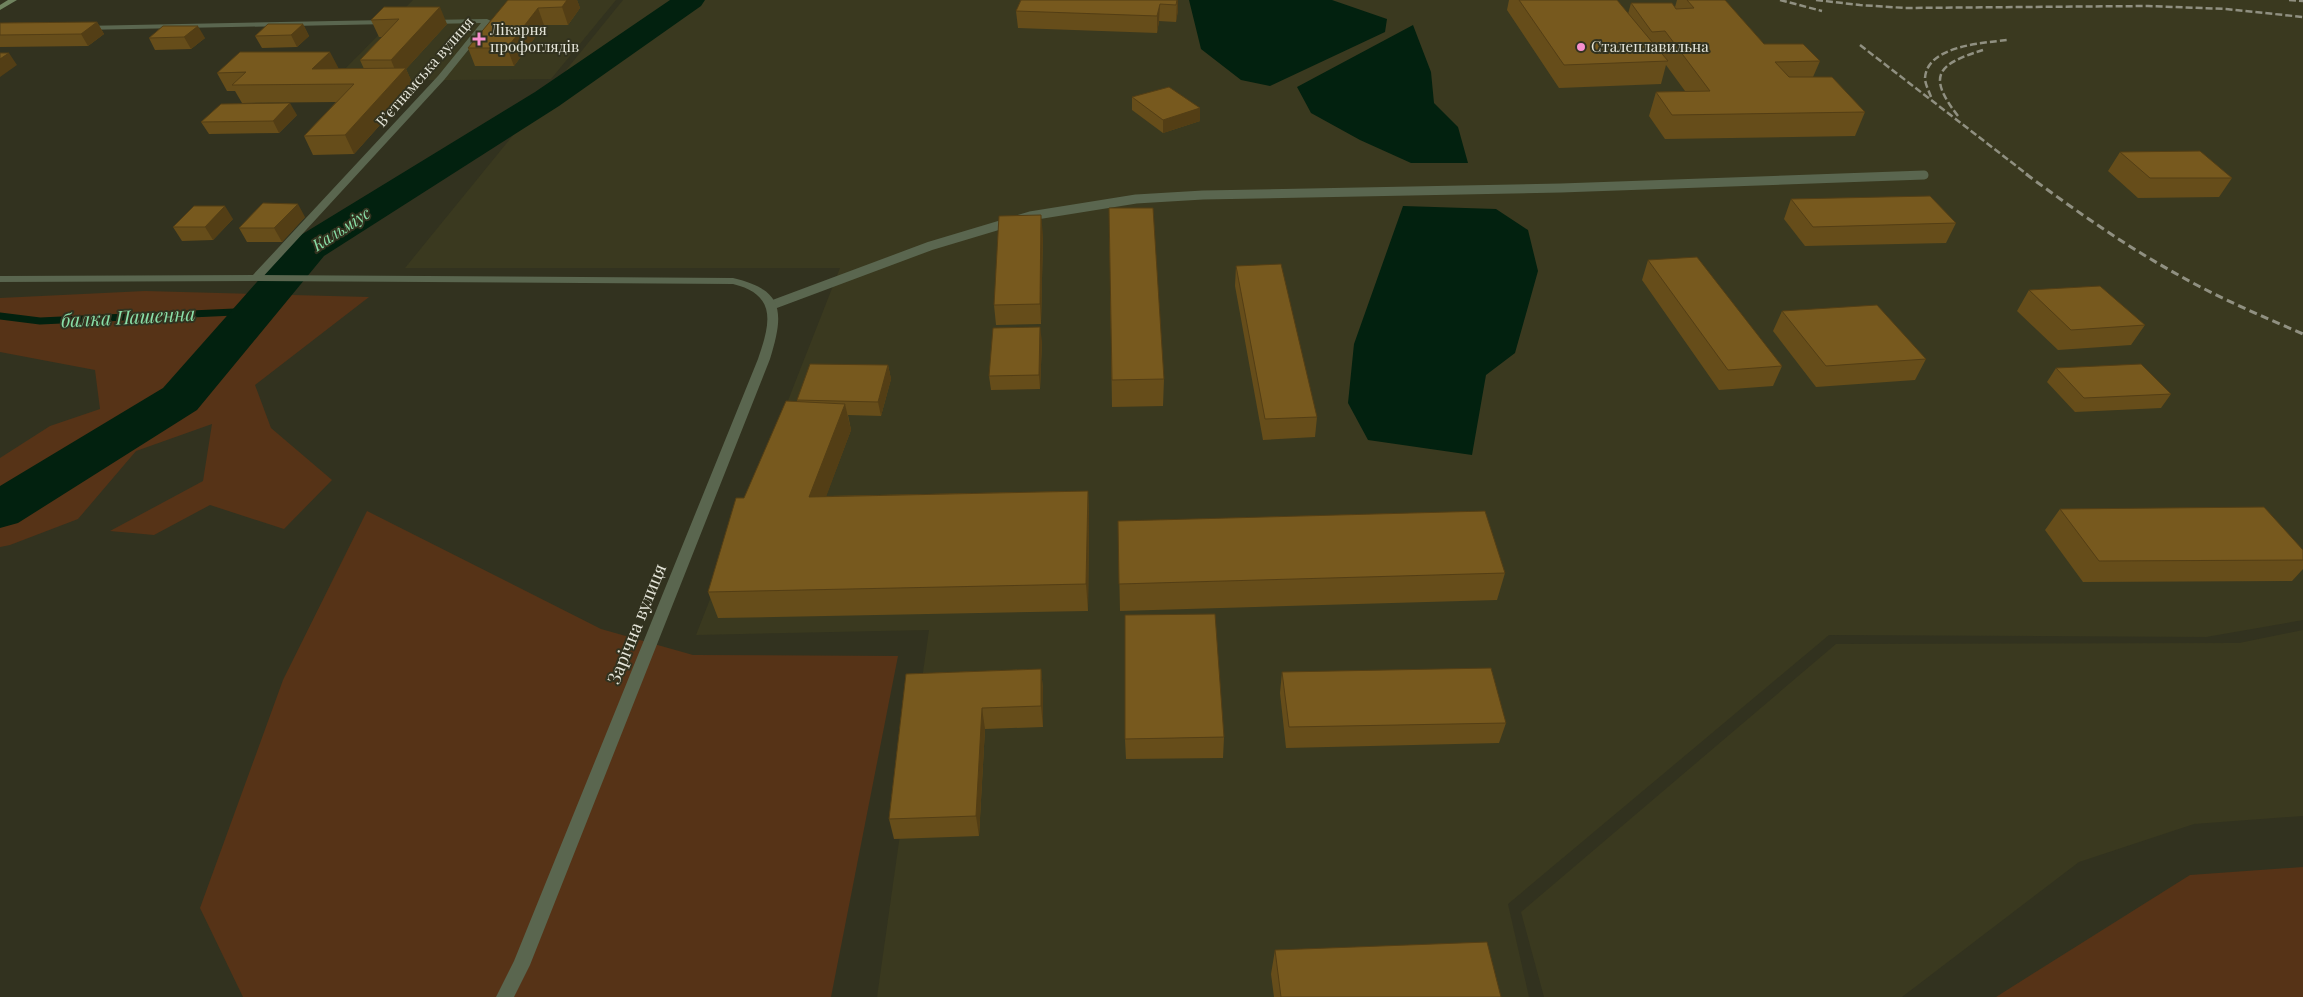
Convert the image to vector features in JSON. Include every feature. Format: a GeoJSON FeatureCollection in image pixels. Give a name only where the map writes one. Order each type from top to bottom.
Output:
{"type":"FeatureCollection","features":[{"type":"Feature","properties":{"kind":"main road"},"geometry":{"type":"LineString","coordinates":[[0,8],[13,0]]}},
{"type":"Feature","properties":{"kind":"street","name":"В’єтнамська вулиця"},"geometry":{"type":"LineString","coordinates":[[256,278],[441,78],[487,21],[418,22]]}},
{"type":"Feature","properties":{"kind":"street"},"geometry":{"type":"LineString","coordinates":[[70,28],[398,22]]}},
{"type":"Feature","properties":{"kind":"street"},"geometry":{"type":"LineString","coordinates":[[0,279],[256,278],[733,281],[759,290],[772,305]]}},
{"type":"Feature","properties":{"kind":"street","name":"Зарічна вулиця"},"geometry":{"type":"LineString","coordinates":[[505,997],[524,956],[764,359],[774,326],[772,305]]}},
{"type":"Feature","properties":{"kind":"lane"},"geometry":{"type":"LineString","coordinates":[[772,305],[930,246],[1030,216],[1136,199],[1213,195],[1562,188],[1924,175]]}},
{"type":"Feature","properties":{"kind":"shaded area","name":"Лікарня профоглядів"},"geometry":{"type":"Polygon","coordinates":[[[413,0],[616,0],[551,79],[333,81],[413,0]]]}},
{"type":"Feature","properties":{"kind":"shaded area"},"geometry":{"type":"Polygon","coordinates":[[[623,0],[2303,0],[2303,620],[2206,637],[1829,635],[1508,904],[1529,997],[877,997],[929,630],[696,635],[840,268],[405,268],[623,0]]]}},
{"type":"Feature","properties":{"kind":"shaded area"},"geometry":{"type":"Polygon","coordinates":[[[1189,0],[1332,0],[1387,19],[1385,32],[1270,86],[1241,80],[1201,49],[1189,0]]]}},
{"type":"Feature","properties":{"kind":"shaded area"},"geometry":{"type":"Polygon","coordinates":[[[1413,25],[1431,72],[1434,103],[1458,127],[1468,163],[1411,163],[1360,140],[1311,113],[1297,87],[1413,25]]]}},
{"type":"Feature","properties":{"kind":"shaded area"},"geometry":{"type":"Polygon","coordinates":[[[1403,206],[1496,209],[1528,230],[1538,271],[1515,353],[1486,375],[1472,455],[1368,440],[1348,403],[1354,344],[1403,206]]]}},
{"type":"Feature","properties":{"kind":"shaded area"},"geometry":{"type":"Polygon","coordinates":[[[145,291],[369,297],[255,385],[271,428],[332,480],[284,529],[210,505],[154,535],[110,531],[203,481],[212,424],[136,451],[78,519],[0,547],[0,458],[50,426],[100,409],[95,370],[0,352],[0,298],[145,291]]]}},
{"type":"Feature","properties":{"kind":"shaded area"},"geometry":{"type":"Polygon","coordinates":[[[367,511],[601,629],[693,655],[898,656],[831,997],[243,997],[200,908],[283,680],[367,511]]]}},
{"type":"Feature","properties":{"kind":"shaded area"},"geometry":{"type":"Polygon","coordinates":[[[2303,630],[2303,816],[2194,824],[2079,862],[1902,997],[1544,997],[1521,912],[1836,644],[2239,643],[2303,630]]]}},
{"type":"Feature","properties":{"kind":"shaded area"},"geometry":{"type":"Polygon","coordinates":[[[2303,867],[2303,997],[1996,997],[2190,875],[2303,867]]]}},
{"type":"Feature","properties":{"kind":"building"},"geometry":{"type":"Polygon","coordinates":[[[508,0],[567,0],[562,7],[538,8],[507,48],[468,48],[508,0]]]}},
{"type":"Feature","properties":{"kind":"building"},"geometry":{"type":"Polygon","coordinates":[[[1021,0],[1177,0],[1176,5],[1160,4],[1157,16],[1016,11],[1021,0]]]}},
{"type":"Feature","properties":{"kind":"building"},"geometry":{"type":"Polygon","coordinates":[[[1519,0],[1617,0],[1668,61],[1564,65],[1519,0]]]}},
{"type":"Feature","properties":{"kind":"building"},"geometry":{"type":"Polygon","coordinates":[[[1687,0],[1725,0],[1764,44],[1803,44],[1820,61],[1775,62],[1789,77],[1832,77],[1865,112],[1672,115],[1656,92],[1710,91],[1665,31],[1652,32],[1631,3],[1672,3],[1676,9],[1694,8],[1687,0]]]}},
{"type":"Feature","properties":{"kind":"building"},"geometry":{"type":"Polygon","coordinates":[[[384,7],[440,7],[391,60],[360,60],[399,19],[371,20],[384,7]]]}},
{"type":"Feature","properties":{"kind":"building"},"geometry":{"type":"Polygon","coordinates":[[[97,22],[81,34],[0,35],[0,23],[97,22]]]}},
{"type":"Feature","properties":{"kind":"building"},"geometry":{"type":"Polygon","coordinates":[[[268,24],[303,24],[291,35],[255,36],[268,24]]]}},
{"type":"Feature","properties":{"kind":"building"},"geometry":{"type":"Polygon","coordinates":[[[163,26],[198,26],[184,37],[149,38],[163,26]]]}},
{"type":"Feature","properties":{"kind":"building"},"geometry":{"type":"Polygon","coordinates":[[[240,52],[330,52],[312,69],[406,68],[345,135],[304,136],[354,84],[232,85],[246,72],[217,73],[240,52]]]}},
{"type":"Feature","properties":{"kind":"building"},"geometry":{"type":"Polygon","coordinates":[[[0,53],[9,53],[0,59],[0,53]]]}},
{"type":"Feature","properties":{"kind":"building"},"geometry":{"type":"Polygon","coordinates":[[[1169,87],[1200,108],[1163,120],[1132,97],[1169,87]]]}},
{"type":"Feature","properties":{"kind":"building"},"geometry":{"type":"Polygon","coordinates":[[[290,103],[273,121],[201,122],[221,104],[290,103]]]}},
{"type":"Feature","properties":{"kind":"building"},"geometry":{"type":"Polygon","coordinates":[[[2200,151],[2232,178],[2150,178],[2120,152],[2200,151]]]}},
{"type":"Feature","properties":{"kind":"building"},"geometry":{"type":"Polygon","coordinates":[[[1930,196],[1956,223],[1813,227],[1791,199],[1930,196]]]}},
{"type":"Feature","properties":{"kind":"building"},"geometry":{"type":"Polygon","coordinates":[[[263,203],[298,204],[274,228],[239,228],[263,203]]]}},
{"type":"Feature","properties":{"kind":"building"},"geometry":{"type":"Polygon","coordinates":[[[194,206],[225,206],[205,227],[173,227],[194,206]]]}},
{"type":"Feature","properties":{"kind":"building"},"geometry":{"type":"Polygon","coordinates":[[[1109,208],[1153,208],[1164,379],[1112,380],[1109,208]]]}},
{"type":"Feature","properties":{"kind":"building"},"geometry":{"type":"Polygon","coordinates":[[[1041,215],[1040,304],[994,305],[999,216],[1041,215]]]}},
{"type":"Feature","properties":{"kind":"building"},"geometry":{"type":"Polygon","coordinates":[[[1697,257],[1782,366],[1728,370],[1648,260],[1697,257]]]}},
{"type":"Feature","properties":{"kind":"building"},"geometry":{"type":"Polygon","coordinates":[[[1281,264],[1317,417],[1265,419],[1236,266],[1281,264]]]}},
{"type":"Feature","properties":{"kind":"building"},"geometry":{"type":"Polygon","coordinates":[[[2100,286],[2145,325],[2071,330],[2029,290],[2100,286]]]}},
{"type":"Feature","properties":{"kind":"building"},"geometry":{"type":"Polygon","coordinates":[[[1877,305],[1926,359],[1826,366],[1782,311],[1877,305]]]}},
{"type":"Feature","properties":{"kind":"building"},"geometry":{"type":"Polygon","coordinates":[[[1040,327],[1039,375],[989,376],[993,328],[1040,327]]]}},
{"type":"Feature","properties":{"kind":"building"},"geometry":{"type":"Polygon","coordinates":[[[810,364],[888,365],[878,402],[797,400],[810,364]]]}},
{"type":"Feature","properties":{"kind":"building"},"geometry":{"type":"Polygon","coordinates":[[[2141,364],[2171,394],[2084,398],[2056,368],[2141,364]]]}},
{"type":"Feature","properties":{"kind":"building"},"geometry":{"type":"Polygon","coordinates":[[[786,401],[845,404],[809,497],[1088,491],[1086,584],[708,592],[736,498],[744,498],[786,401]]]}},
{"type":"Feature","properties":{"kind":"building"},"geometry":{"type":"Polygon","coordinates":[[[2264,507],[2303,550],[2303,560],[2099,561],[2060,509],[2264,507]]]}},
{"type":"Feature","properties":{"kind":"building"},"geometry":{"type":"Polygon","coordinates":[[[1485,511],[1505,573],[1119,584],[1118,521],[1485,511]]]}},
{"type":"Feature","properties":{"kind":"building"},"geometry":{"type":"Polygon","coordinates":[[[1215,614],[1224,737],[1125,739],[1125,615],[1215,614]]]}},
{"type":"Feature","properties":{"kind":"building"},"geometry":{"type":"Polygon","coordinates":[[[1491,668],[1506,723],[1289,727],[1282,672],[1491,668]]]}},
{"type":"Feature","properties":{"kind":"building"},"geometry":{"type":"Polygon","coordinates":[[[1041,669],[1041,706],[982,708],[976,816],[889,819],[906,674],[1041,669]]]}},
{"type":"Feature","properties":{"kind":"building"},"geometry":{"type":"Polygon","coordinates":[[[1487,942],[1501,997],[1281,997],[1275,950],[1487,942]]]}},
{"type":"Feature","properties":{"kind":"waterway","name":"Кальміус"},"geometry":{"type":"LineString","coordinates":[[0,510],[180,399],[310,247],[547,99],[690,0]]}},
{"type":"Feature","properties":{"kind":"waterway","name":"балка Пашенна"},"geometry":{"type":"LineString","coordinates":[[0,316],[40,321],[256,311]]}},
{"type":"Feature","properties":{"kind":"railway"},"geometry":{"type":"LineString","coordinates":[[1780,0],[1822,11]]}},
{"type":"Feature","properties":{"kind":"railway"},"geometry":{"type":"LineString","coordinates":[[1816,0],[1905,8],[2148,6],[2226,9],[2303,17]]}},
{"type":"Feature","properties":{"kind":"railway"},"geometry":{"type":"LineString","coordinates":[[2289,0],[2303,1]]}},
{"type":"Feature","properties":{"kind":"railway"},"geometry":{"type":"LineString","coordinates":[[1931,97],[1925,78],[1928,67],[1935,59],[1957,48],[2007,40]]}},
{"type":"Feature","properties":{"kind":"railway"},"geometry":{"type":"LineString","coordinates":[[1860,45],[2028,175]]}},
{"type":"Feature","properties":{"kind":"railway"},"geometry":{"type":"LineString","coordinates":[[1958,116],[1942,90],[1940,81],[1942,73],[1947,66],[1956,60],[1983,50]]}},
{"type":"Feature","properties":{"kind":"railway"},"geometry":{"type":"LineString","coordinates":[[2026,174],[2141,253],[2197,285],[2303,334]]}},
{"type":"Feature","properties":{"kind":"place","name":"Лікарня профоглядів"},"geometry":{"type":"Point","coordinates":[479,39]}},
{"type":"Feature","properties":{"kind":"place","name":"Сталеплавильна"},"geometry":{"type":"Point","coordinates":[1581,47]}}]}
